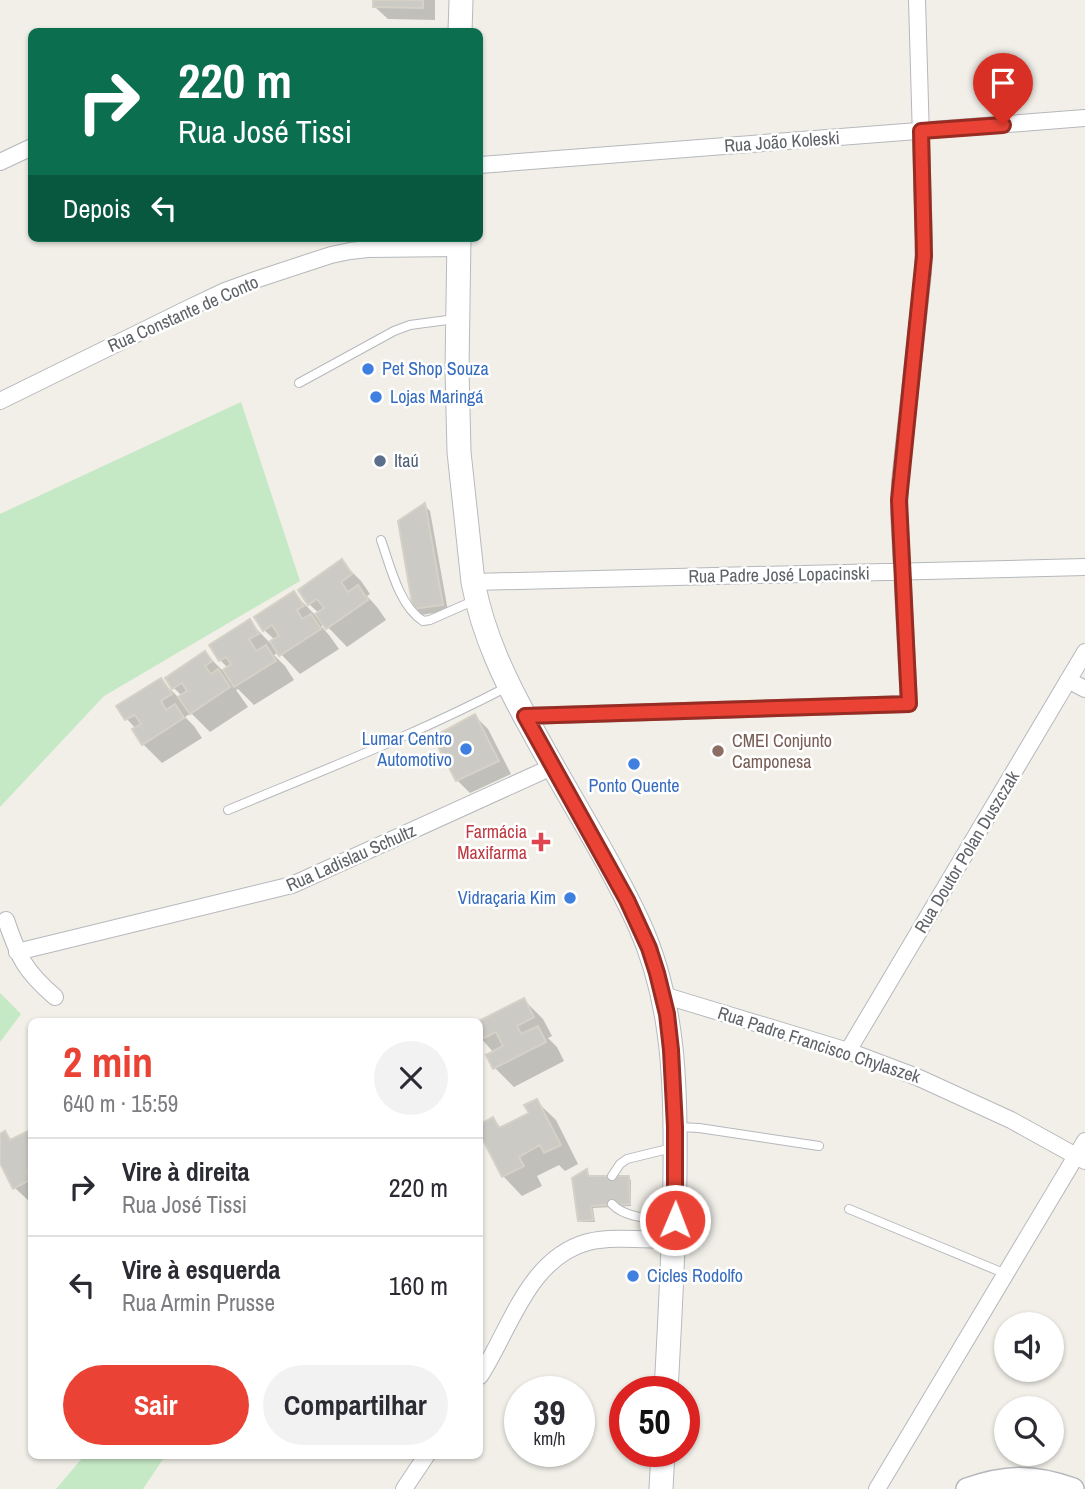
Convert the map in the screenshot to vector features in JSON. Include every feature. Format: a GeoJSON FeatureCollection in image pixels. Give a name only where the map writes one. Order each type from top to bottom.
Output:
{"type":"FeatureCollection","features":[{"type":"Feature","properties":{"kind":"main road"},"geometry":{"type":"LineString","coordinates":[[460,28],[461,0]]}},
{"type":"Feature","properties":{"kind":"main road"},"geometry":{"type":"LineString","coordinates":[[459,243],[459,452],[474,591],[487,634],[509,686],[636,917],[649,948],[663,995],[670,1036],[675,1137],[674,1230],[667,1376]]}},
{"type":"Feature","properties":{"kind":"main road"},"geometry":{"type":"LineString","coordinates":[[661,1489],[662,1467]]}},
{"type":"Feature","properties":{"kind":"street"},"geometry":{"type":"LineString","coordinates":[[525,716],[909,704],[899,511],[924,256],[917,0]]}},
{"type":"Feature","properties":{"kind":"street","name":"Rua João Koleski"},"geometry":{"type":"LineString","coordinates":[[483,165],[1085,118]]}},
{"type":"Feature","properties":{"kind":"street"},"geometry":{"type":"LineString","coordinates":[[0,162],[28,149]]}},
{"type":"Feature","properties":{"kind":"street","name":"Rua Constante de Conto"},"geometry":{"type":"LineString","coordinates":[[0,401],[225,291],[258,279],[350,251],[459,243]]}},
{"type":"Feature","properties":{"kind":"street","name":"Rua Padre José Lopacinski"},"geometry":{"type":"LineString","coordinates":[[474,591],[903,572],[1085,567]]}},
{"type":"Feature","properties":{"kind":"street","name":"Rua Doutor Polan Duszczak"},"geometry":{"type":"LineString","coordinates":[[848,1051],[1085,652]]}},
{"type":"Feature","properties":{"kind":"street"},"geometry":{"type":"LineString","coordinates":[[1068,680],[1085,689]]}},
{"type":"Feature","properties":{"kind":"street","name":"Rua Ladislau Schultz"},"geometry":{"type":"LineString","coordinates":[[17,952],[292,886],[552,767]]}},
{"type":"Feature","properties":{"kind":"street"},"geometry":{"type":"LineString","coordinates":[[6,920],[17,952],[31,974],[55,997]]}},
{"type":"Feature","properties":{"kind":"street","name":"Rua Padre Francisco Chylaszek"},"geometry":{"type":"LineString","coordinates":[[663,995],[848,1051],[917,1077],[1011,1120],[1081,1158]]}},
{"type":"Feature","properties":{"kind":"street"},"geometry":{"type":"LineString","coordinates":[[877,1489],[1006,1274],[1081,1158],[1085,1141]]}},
{"type":"Feature","properties":{"kind":"street"},"geometry":{"type":"LineString","coordinates":[[483,1365],[519,1303],[549,1263],[568,1249],[590,1241],[674,1230]]}},
{"type":"Feature","properties":{"kind":"street"},"geometry":{"type":"LineString","coordinates":[[404,1489],[424,1459]]}},
{"type":"Feature","properties":{"kind":"street"},"geometry":{"type":"LineString","coordinates":[[967,1489],[1005,1479],[1027,1478],[1051,1481],[1073,1489]]}},
{"type":"Feature","properties":{"kind":"lane"},"geometry":{"type":"LineString","coordinates":[[299,383],[394,331],[410,325],[458,318]]}},
{"type":"Feature","properties":{"kind":"lane"},"geometry":{"type":"LineString","coordinates":[[381,540],[399,590],[415,616],[423,621],[430,620],[474,591]]}},
{"type":"Feature","properties":{"kind":"lane"},"geometry":{"type":"LineString","coordinates":[[228,810],[432,724],[509,686]]}},
{"type":"Feature","properties":{"kind":"lane"},"geometry":{"type":"LineString","coordinates":[[612,1176],[627,1159],[699,1128],[819,1146]]}},
{"type":"Feature","properties":{"kind":"lane"},"geometry":{"type":"LineString","coordinates":[[612,1204],[617,1210],[674,1230]]}},
{"type":"Feature","properties":{"kind":"lane"},"geometry":{"type":"LineString","coordinates":[[849,1209],[1006,1274]]}},
{"type":"Feature","properties":{"kind":"green space"},"geometry":{"type":"Polygon","coordinates":[[[241,402],[300,581],[104,696],[0,807],[0,514],[241,402]]]}},
{"type":"Feature","properties":{"kind":"green space"},"geometry":{"type":"Polygon","coordinates":[[[0,993],[21,1014],[0,1042],[0,993]]]}},
{"type":"Feature","properties":{"kind":"green space"},"geometry":{"type":"Polygon","coordinates":[[[81,1459],[163,1459],[143,1489],[56,1489],[81,1459]]]}},
{"type":"Feature","properties":{"kind":"building"},"geometry":{"type":"Polygon","coordinates":[[[373,0],[423,0],[423,8],[373,7],[373,0]]]}},
{"type":"Feature","properties":{"kind":"building"},"geometry":{"type":"Polygon","coordinates":[[[425,503],[443,605],[413,609],[398,521],[425,503]]]}},
{"type":"Feature","properties":{"kind":"building"},"geometry":{"type":"Polygon","coordinates":[[[342,559],[352,574],[341,582],[348,592],[358,585],[368,600],[326,629],[315,614],[324,608],[317,599],[308,605],[298,590],[342,559]]]}},
{"type":"Feature","properties":{"kind":"building"},"geometry":{"type":"Polygon","coordinates":[[[294,591],[304,606],[297,610],[302,619],[311,614],[321,629],[279,656],[270,641],[279,636],[272,625],[263,631],[254,617],[294,591]]]}},
{"type":"Feature","properties":{"kind":"building"},"geometry":{"type":"Polygon","coordinates":[[[250,619],[259,634],[249,639],[256,651],[266,645],[276,661],[234,687],[223,670],[231,664],[226,657],[219,661],[209,645],[250,619]]]}},
{"type":"Feature","properties":{"kind":"building"},"geometry":{"type":"Polygon","coordinates":[[[205,651],[212,661],[205,666],[211,674],[218,669],[230,687],[190,714],[178,697],[187,691],[182,683],[172,689],[165,678],[205,651]]]}},
{"type":"Feature","properties":{"kind":"building"},"geometry":{"type":"Polygon","coordinates":[[[161,678],[172,694],[161,701],[166,710],[175,704],[184,718],[142,745],[132,729],[141,724],[135,715],[125,720],[116,706],[161,678]]]}},
{"type":"Feature","properties":{"kind":"building","name":"Lumar Centro Automotivo"},"geometry":{"type":"Polygon","coordinates":[[[475,714],[499,761],[456,781],[433,737],[475,714]]]}},
{"type":"Feature","properties":{"kind":"building"},"geometry":{"type":"Polygon","coordinates":[[[524,998],[534,1017],[517,1026],[521,1034],[538,1026],[546,1042],[493,1069],[486,1055],[503,1046],[496,1032],[483,1038],[483,1019],[524,998]]]}},
{"type":"Feature","properties":{"kind":"building"},"geometry":{"type":"Polygon","coordinates":[[[537,1099],[561,1145],[544,1153],[540,1145],[519,1157],[524,1166],[502,1177],[483,1140],[483,1122],[493,1117],[499,1128],[529,1113],[524,1105],[537,1099]]]}},
{"type":"Feature","properties":{"kind":"building"},"geometry":{"type":"Polygon","coordinates":[[[5,1131],[10,1140],[28,1131],[28,1181],[13,1189],[0,1163],[0,1134],[5,1131]]]}},
{"type":"Feature","properties":{"kind":"building"},"geometry":{"type":"Polygon","coordinates":[[[587,1169],[588,1176],[629,1176],[630,1204],[591,1206],[593,1220],[578,1221],[572,1178],[587,1169]]]}},
{"type":"Feature","properties":{"kind":"place","name":"Pet Shop Souza"},"geometry":{"type":"Point","coordinates":[368,369]}},
{"type":"Feature","properties":{"kind":"place","name":"Lojas Maringá"},"geometry":{"type":"Point","coordinates":[376,397]}},
{"type":"Feature","properties":{"kind":"place","name":"Itaú"},"geometry":{"type":"Point","coordinates":[380,461]}},
{"type":"Feature","properties":{"kind":"place","name":"Lumar Centro Automotivo"},"geometry":{"type":"Point","coordinates":[466,749]}},
{"type":"Feature","properties":{"kind":"place","name":"CMEI Conjunto Camponesa"},"geometry":{"type":"Point","coordinates":[718,751]}},
{"type":"Feature","properties":{"kind":"place","name":"Ponto Quente"},"geometry":{"type":"Point","coordinates":[634,764]}},
{"type":"Feature","properties":{"kind":"place","name":"Farmácia Maxifarma"},"geometry":{"type":"Point","coordinates":[541,842]}},
{"type":"Feature","properties":{"kind":"place","name":"Vidraçaria Kim"},"geometry":{"type":"Point","coordinates":[570,898]}},
{"type":"Feature","properties":{"kind":"place","name":"Cicles Rodolfo"},"geometry":{"type":"Point","coordinates":[633,1276]}},
{"type":"Feature","properties":{"kind":"route"},"geometry":{"type":"LineString","coordinates":[[675,1220],[675,1127],[670,1036],[657,973],[640,926],[627,900],[525,716],[909,704],[899,500],[924,256],[921,131],[1003,125]]}}]}
